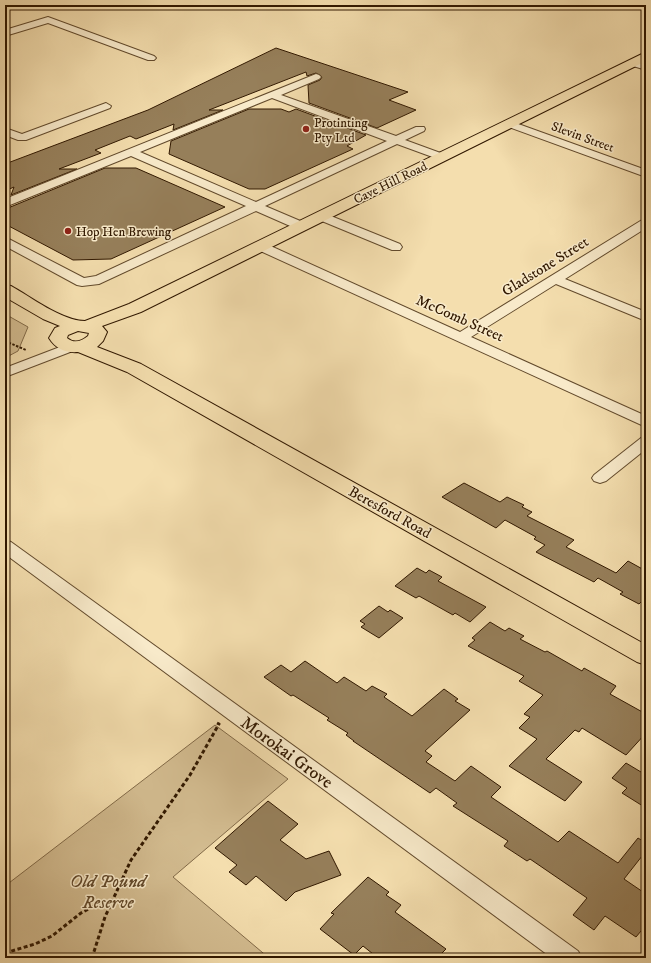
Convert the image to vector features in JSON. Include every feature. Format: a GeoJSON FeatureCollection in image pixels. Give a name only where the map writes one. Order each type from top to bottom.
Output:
{"type":"FeatureCollection","features":[{"type":"Feature","properties":{"kind":"main road","name":"Cave Hill Road"},"geometry":{"type":"LineString","coordinates":[[89,332],[260,246],[510,124],[640,65],[646,56]]}},
{"type":"Feature","properties":{"kind":"main road","name":"Beresford Road"},"geometry":{"type":"LineString","coordinates":[[5,290],[49,315],[89,332],[134,368]]}},
{"type":"Feature","properties":{"kind":"main road","name":"Beresford Road"},"geometry":{"type":"LineString","coordinates":[[5,302],[41,322],[67,341],[134,368],[646,656]]}},
{"type":"Feature","properties":{"kind":"main road"},"geometry":{"type":"LineString","coordinates":[[65,329],[89,332],[90,344],[67,341],[65,329]]}},
{"type":"Feature","properties":{"kind":"street"},"geometry":{"type":"LineString","coordinates":[[5,33],[48,20],[151,58]]}},
{"type":"Feature","properties":{"kind":"street"},"geometry":{"type":"LineString","coordinates":[[5,203],[316,77]]}},
{"type":"Feature","properties":{"kind":"street"},"geometry":{"type":"LineString","coordinates":[[272,95],[442,157]]}},
{"type":"Feature","properties":{"kind":"street"},"geometry":{"type":"LineString","coordinates":[[5,142],[19,137],[22,138],[106,106]]}},
{"type":"Feature","properties":{"kind":"street","name":"Slevin Street"},"geometry":{"type":"LineString","coordinates":[[510,124],[646,174]]}},
{"type":"Feature","properties":{"kind":"street"},"geometry":{"type":"LineString","coordinates":[[5,241],[82,282],[99,280],[420,129]]}},
{"type":"Feature","properties":{"kind":"street"},"geometry":{"type":"LineString","coordinates":[[5,131],[19,137]]}},
{"type":"Feature","properties":{"kind":"street"},"geometry":{"type":"LineString","coordinates":[[131,152],[301,226]]}},
{"type":"Feature","properties":{"kind":"street"},"geometry":{"type":"LineString","coordinates":[[321,216],[396,247]]}},
{"type":"Feature","properties":{"kind":"street","name":"Gladstone Street"},"geometry":{"type":"LineString","coordinates":[[461,337],[646,223]]}},
{"type":"Feature","properties":{"kind":"street","name":"McComb Street"},"geometry":{"type":"LineString","coordinates":[[260,246],[461,337],[642,415]]}},
{"type":"Feature","properties":{"kind":"street"},"geometry":{"type":"LineString","coordinates":[[554,279],[646,317]]}},
{"type":"Feature","properties":{"kind":"street"},"geometry":{"type":"LineString","coordinates":[[9,371],[38,351],[67,341]]}},
{"type":"Feature","properties":{"kind":"street"},"geometry":{"type":"LineString","coordinates":[[9,371],[67,341]]}},
{"type":"Feature","properties":{"kind":"street"},"geometry":{"type":"LineString","coordinates":[[600,478],[646,441]]}},
{"type":"Feature","properties":{"kind":"street","name":"Morokai Grove"},"geometry":{"type":"LineString","coordinates":[[5,546],[570,958]]}},
{"type":"Feature","properties":{"kind":"path"},"geometry":{"type":"LineString","coordinates":[[5,341],[26,351],[34,347],[38,351]]}},
{"type":"Feature","properties":{"kind":"path"},"geometry":{"type":"LineString","coordinates":[[92,958],[95,943],[111,901],[133,855],[184,786],[211,741],[219,724],[213,719]]}},
{"type":"Feature","properties":{"kind":"path"},"geometry":{"type":"LineString","coordinates":[[5,953],[34,944],[52,936],[87,910],[111,901]]}},
{"type":"Feature","properties":{"kind":"green space"},"geometry":{"type":"Polygon","coordinates":[[[5,314],[28,327],[18,351],[5,358],[5,314]]]}},
{"type":"Feature","properties":{"kind":"green space","name":"Old Pound Reserve"},"geometry":{"type":"Polygon","coordinates":[[[215,725],[288,779],[173,877],[269,958],[5,958],[5,886],[215,725]]]}},
{"type":"Feature","properties":{"kind":"building"},"geometry":{"type":"Polygon","coordinates":[[[276,48],[408,92],[389,100],[416,110],[377,128],[309,103],[308,85],[320,80],[322,77],[316,73],[307,76],[306,72],[209,110],[223,110],[173,130],[174,124],[136,139],[130,136],[95,150],[101,153],[59,169],[77,169],[11,195],[14,187],[5,191],[5,164],[148,110],[276,48]]]}},
{"type":"Feature","properties":{"kind":"building"},"geometry":{"type":"Polygon","coordinates":[[[249,109],[281,109],[289,112],[296,109],[366,135],[347,146],[353,149],[265,189],[249,189],[169,154],[171,141],[249,109]]]}},
{"type":"Feature","properties":{"kind":"building"},"geometry":{"type":"Polygon","coordinates":[[[105,168],[136,168],[225,207],[111,259],[73,260],[5,224],[5,216],[8,208],[105,168]]]}},
{"type":"Feature","properties":{"kind":"building"},"geometry":{"type":"Polygon","coordinates":[[[464,483],[500,502],[507,497],[524,505],[522,507],[532,512],[527,516],[574,540],[566,547],[616,573],[628,561],[646,571],[646,597],[639,604],[620,594],[623,592],[598,578],[594,582],[536,552],[545,545],[534,539],[536,537],[505,520],[496,528],[442,497],[464,483]]]}},
{"type":"Feature","properties":{"kind":"building"},"geometry":{"type":"Polygon","coordinates":[[[417,568],[426,573],[429,570],[442,577],[438,581],[486,607],[470,622],[455,613],[453,615],[419,596],[416,598],[395,586],[417,568]]]}},
{"type":"Feature","properties":{"kind":"building"},"geometry":{"type":"Polygon","coordinates":[[[379,606],[388,612],[390,610],[403,618],[379,638],[361,627],[365,624],[360,621],[379,606]]]}},
{"type":"Feature","properties":{"kind":"building"},"geometry":{"type":"Polygon","coordinates":[[[490,622],[505,631],[509,628],[524,636],[520,639],[545,652],[547,651],[582,671],[584,668],[616,686],[610,694],[646,714],[646,733],[626,755],[582,728],[579,732],[575,730],[546,759],[582,782],[565,801],[509,766],[537,739],[519,728],[530,717],[524,714],[543,695],[519,681],[524,676],[468,646],[475,640],[472,638],[490,622]]]}},
{"type":"Feature","properties":{"kind":"building"},"geometry":{"type":"Polygon","coordinates":[[[305,661],[337,683],[344,677],[366,691],[372,686],[387,694],[384,697],[412,716],[444,689],[458,699],[455,701],[470,710],[425,751],[432,756],[426,762],[455,781],[471,766],[501,787],[491,797],[558,842],[569,831],[618,863],[638,838],[646,843],[646,851],[624,879],[646,894],[646,925],[636,937],[605,916],[594,930],[573,915],[587,898],[530,859],[527,861],[504,846],[508,841],[453,806],[457,803],[436,788],[430,793],[353,741],[346,735],[348,733],[327,720],[329,718],[293,695],[291,696],[264,677],[281,665],[291,672],[305,661]]]}},
{"type":"Feature","properties":{"kind":"building"},"geometry":{"type":"Polygon","coordinates":[[[626,763],[646,775],[646,808],[622,793],[627,788],[612,778],[626,763]]]}},
{"type":"Feature","properties":{"kind":"building"},"geometry":{"type":"Polygon","coordinates":[[[268,801],[298,824],[280,840],[306,859],[329,851],[341,875],[295,892],[286,901],[256,876],[246,885],[229,872],[237,865],[215,848],[268,801]]]}},
{"type":"Feature","properties":{"kind":"building"},"geometry":{"type":"Polygon","coordinates":[[[368,877],[389,892],[386,895],[401,905],[395,912],[446,949],[437,958],[378,958],[363,946],[354,955],[320,929],[334,914],[331,913],[368,877]]]}},
{"type":"Feature","properties":{"kind":"place","name":"Protinting Pty Ltd"},"geometry":{"type":"Point","coordinates":[306,129]}},
{"type":"Feature","properties":{"kind":"place","name":"Hop Hen Brewing"},"geometry":{"type":"Point","coordinates":[68,231]}}]}
